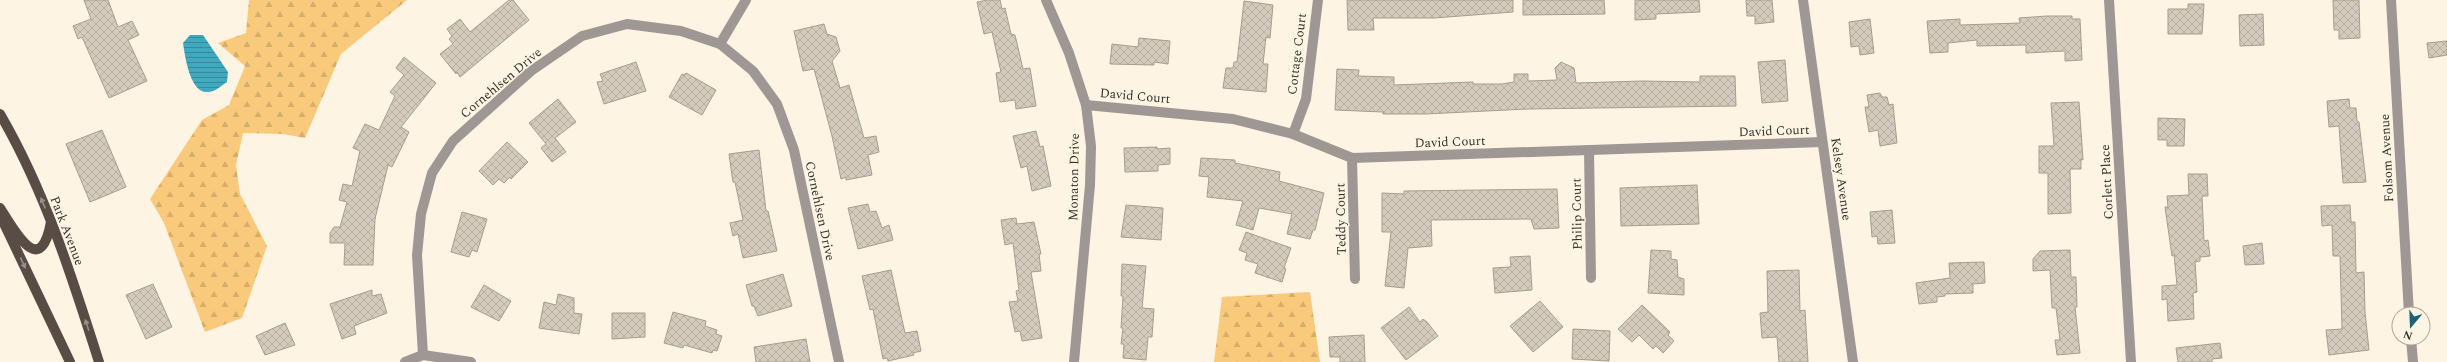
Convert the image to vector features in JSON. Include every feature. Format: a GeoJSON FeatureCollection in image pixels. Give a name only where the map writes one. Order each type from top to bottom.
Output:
{"type":"FeatureCollection","features":[{"type":"Feature","properties":{"kind":"main road","name":"Park Avenue"},"geometry":{"type":"LineString","coordinates":[[0,114],[19,148],[51,222],[99,362]]}},
{"type":"Feature","properties":{"kind":"main road"},"geometry":{"type":"LineString","coordinates":[[0,208],[20,241],[28,248],[38,248],[45,242],[51,222]]}},
{"type":"Feature","properties":{"kind":"main road"},"geometry":{"type":"LineString","coordinates":[[0,216],[70,362]]}},
{"type":"Feature","properties":{"kind":"street"},"geometry":{"type":"LineString","coordinates":[[720,44],[746,0]]}},
{"type":"Feature","properties":{"kind":"street","name":"Monaton Drive"},"geometry":{"type":"LineString","coordinates":[[1046,0],[1069,53],[1086,105],[1091,146],[1090,185],[1074,362]]}},
{"type":"Feature","properties":{"kind":"street","name":"Cottage Court"},"geometry":{"type":"LineString","coordinates":[[1293,134],[1306,98],[1318,0]]}},
{"type":"Feature","properties":{"kind":"street","name":"Kelsey Avenue"},"geometry":{"type":"LineString","coordinates":[[1803,0],[1853,362]]}},
{"type":"Feature","properties":{"kind":"street","name":"Corlett Place"},"geometry":{"type":"LineString","coordinates":[[2109,0],[2131,362]]}},
{"type":"Feature","properties":{"kind":"street","name":"Folsom Avenue"},"geometry":{"type":"LineString","coordinates":[[2390,0],[2409,306]]}},
{"type":"Feature","properties":{"kind":"street","name":"Cornehlsen Drive"},"geometry":{"type":"LineString","coordinates":[[423,355],[417,255],[421,214],[432,173],[453,141],[531,71],[582,36],[627,24],[681,31],[720,44],[753,71],[777,104],[794,150],[839,362]]}},
{"type":"Feature","properties":{"kind":"street","name":"David Court"},"geometry":{"type":"LineString","coordinates":[[1086,105],[1233,119],[1293,134],[1352,158],[1822,142]]}},
{"type":"Feature","properties":{"kind":"street","name":"Philip Court"},"geometry":{"type":"LineString","coordinates":[[1589,150],[1591,278]]}},
{"type":"Feature","properties":{"kind":"street","name":"Teddy Court"},"geometry":{"type":"LineString","coordinates":[[1352,158],[1355,279]]}},
{"type":"Feature","properties":{"kind":"street"},"geometry":{"type":"LineString","coordinates":[[2411,346],[2412,362]]}},
{"type":"Feature","properties":{"kind":"street"},"geometry":{"type":"LineString","coordinates":[[405,362],[423,355],[471,362]]}},
{"type":"Feature","properties":{"kind":"green space"},"geometry":{"type":"Polygon","coordinates":[[[249,0],[407,0],[341,54],[305,138],[283,134],[243,133],[236,165],[240,194],[267,246],[242,318],[205,332],[164,223],[150,199],[202,120],[229,105],[245,66],[218,43],[246,33],[249,0]]]}},
{"type":"Feature","properties":{"kind":"green space"},"geometry":{"type":"Polygon","coordinates":[[[1310,292],[1320,362],[1214,362],[1222,297],[1310,292]]]}},
{"type":"Feature","properties":{"kind":"water"},"geometry":{"type":"Polygon","coordinates":[[[190,35],[203,35],[228,72],[227,82],[213,91],[202,91],[193,81],[185,56],[183,43],[190,35]]]}},
{"type":"Feature","properties":{"kind":"building"},"geometry":{"type":"Polygon","coordinates":[[[84,0],[108,0],[118,27],[132,21],[139,35],[128,40],[147,81],[109,98],[82,37],[78,39],[73,26],[91,19],[84,0]]]}},
{"type":"Feature","properties":{"kind":"building"},"geometry":{"type":"Polygon","coordinates":[[[509,0],[513,0],[529,20],[460,77],[440,54],[453,44],[449,39],[452,36],[447,29],[460,19],[470,32],[509,0]]]}},
{"type":"Feature","properties":{"kind":"building"},"geometry":{"type":"Polygon","coordinates":[[[1000,0],[1002,9],[1005,8],[1011,34],[1015,35],[1023,69],[1030,68],[1036,106],[1016,109],[1015,100],[1000,102],[996,73],[1001,72],[992,32],[984,34],[977,2],[1000,0]]]}},
{"type":"Feature","properties":{"kind":"building"},"geometry":{"type":"Polygon","coordinates":[[[1347,0],[1513,0],[1513,12],[1434,18],[1373,18],[1374,30],[1348,30],[1347,0]]]}},
{"type":"Feature","properties":{"kind":"building"},"geometry":{"type":"Polygon","coordinates":[[[1523,0],[1604,0],[1605,14],[1523,15],[1523,0]]]}},
{"type":"Feature","properties":{"kind":"building"},"geometry":{"type":"Polygon","coordinates":[[[1635,0],[1699,0],[1700,12],[1656,14],[1656,19],[1635,20],[1635,0]]]}},
{"type":"Feature","properties":{"kind":"building"},"geometry":{"type":"Polygon","coordinates":[[[1746,0],[1772,0],[1774,22],[1755,24],[1755,16],[1747,16],[1746,0]]]}},
{"type":"Feature","properties":{"kind":"building"},"geometry":{"type":"Polygon","coordinates":[[[2333,0],[2359,0],[2360,38],[2339,39],[2339,30],[2334,30],[2333,0]]]}},
{"type":"Feature","properties":{"kind":"building"},"geometry":{"type":"Polygon","coordinates":[[[1244,1],[1273,5],[1270,38],[1266,37],[1263,64],[1268,64],[1266,92],[1223,88],[1226,68],[1233,68],[1234,62],[1237,62],[1244,1]]]}},
{"type":"Feature","properties":{"kind":"building"},"geometry":{"type":"Polygon","coordinates":[[[2188,4],[2204,4],[2202,34],[2168,34],[2168,9],[2188,9],[2188,4]]]}},
{"type":"Feature","properties":{"kind":"building"},"geometry":{"type":"Polygon","coordinates":[[[2263,14],[2264,45],[2240,46],[2239,15],[2263,14]]]}},
{"type":"Feature","properties":{"kind":"building"},"geometry":{"type":"Polygon","coordinates":[[[2072,16],[2072,19],[2080,19],[2082,60],[2065,61],[2065,51],[2026,53],[2026,45],[1977,46],[1977,40],[1948,43],[1948,52],[1930,53],[1927,21],[1960,19],[1960,25],[2020,23],[2019,18],[2072,16]]]}},
{"type":"Feature","properties":{"kind":"building"},"geometry":{"type":"Polygon","coordinates":[[[1870,19],[1874,53],[1860,55],[1859,46],[1851,47],[1849,22],[1870,19]]]}},
{"type":"Feature","properties":{"kind":"building"},"geometry":{"type":"Polygon","coordinates":[[[824,24],[827,34],[836,37],[840,51],[832,61],[840,88],[849,85],[864,138],[876,136],[879,152],[868,155],[872,175],[846,180],[846,177],[841,179],[832,136],[814,69],[803,71],[794,31],[824,24]]]}},
{"type":"Feature","properties":{"kind":"building"},"geometry":{"type":"Polygon","coordinates":[[[1139,38],[1170,41],[1168,64],[1154,62],[1154,65],[1110,64],[1112,44],[1138,47],[1139,38]]]}},
{"type":"Feature","properties":{"kind":"building"},"geometry":{"type":"Polygon","coordinates":[[[2447,41],[2447,55],[2429,58],[2427,43],[2447,41]]]}},
{"type":"Feature","properties":{"kind":"building"},"geometry":{"type":"Polygon","coordinates":[[[404,57],[436,83],[401,127],[409,132],[392,167],[388,165],[375,219],[373,265],[344,265],[345,243],[330,243],[330,233],[334,227],[340,227],[347,202],[339,200],[343,184],[352,186],[360,151],[353,148],[365,124],[379,130],[395,96],[390,92],[404,75],[396,68],[404,57]]]}},
{"type":"Feature","properties":{"kind":"building"},"geometry":{"type":"Polygon","coordinates":[[[1785,60],[1788,101],[1762,103],[1758,62],[1785,60]]]}},
{"type":"Feature","properties":{"kind":"building"},"geometry":{"type":"Polygon","coordinates":[[[636,62],[646,91],[604,104],[597,82],[603,81],[600,74],[636,62]]]}},
{"type":"Feature","properties":{"kind":"building"},"geometry":{"type":"Polygon","coordinates":[[[1561,62],[1574,68],[1576,83],[1642,81],[1700,82],[1700,76],[1735,76],[1736,106],[1528,109],[1425,114],[1383,114],[1383,112],[1335,110],[1337,69],[1359,70],[1358,76],[1394,77],[1394,85],[1473,82],[1473,84],[1502,84],[1514,82],[1514,74],[1528,74],[1528,81],[1557,80],[1555,68],[1561,62]]]}},
{"type":"Feature","properties":{"kind":"building"},"geometry":{"type":"Polygon","coordinates":[[[686,73],[716,90],[702,115],[669,97],[682,74],[684,75],[686,73]]]}},
{"type":"Feature","properties":{"kind":"building"},"geometry":{"type":"Polygon","coordinates":[[[1880,93],[1882,97],[1887,97],[1889,105],[1893,104],[1897,143],[1880,146],[1878,130],[1869,132],[1865,107],[1869,107],[1867,95],[1880,93]]]}},
{"type":"Feature","properties":{"kind":"building"},"geometry":{"type":"Polygon","coordinates":[[[558,99],[576,122],[555,138],[566,152],[552,162],[541,148],[546,144],[529,123],[558,99]]]}},
{"type":"Feature","properties":{"kind":"building"},"geometry":{"type":"Polygon","coordinates":[[[2349,99],[2350,108],[2356,108],[2357,121],[2359,122],[2366,182],[2343,183],[2339,126],[2329,127],[2327,101],[2349,99]]]}},
{"type":"Feature","properties":{"kind":"building"},"geometry":{"type":"Polygon","coordinates":[[[2079,102],[2083,160],[2081,159],[2081,169],[2070,169],[2071,213],[2048,214],[2048,173],[2039,173],[2039,146],[2054,146],[2051,103],[2079,102]]]}},
{"type":"Feature","properties":{"kind":"building"},"geometry":{"type":"Polygon","coordinates":[[[2158,118],[2185,119],[2184,146],[2167,146],[2167,140],[2158,140],[2158,118]]]}},
{"type":"Feature","properties":{"kind":"building"},"geometry":{"type":"Polygon","coordinates":[[[102,130],[126,187],[90,202],[66,144],[102,130]]]}},
{"type":"Feature","properties":{"kind":"building"},"geometry":{"type":"Polygon","coordinates":[[[1036,131],[1040,147],[1043,146],[1051,186],[1032,191],[1027,166],[1021,168],[1013,136],[1036,131]]]}},
{"type":"Feature","properties":{"kind":"building"},"geometry":{"type":"Polygon","coordinates":[[[507,142],[528,162],[511,179],[510,177],[504,183],[499,179],[493,185],[479,171],[507,142]]]}},
{"type":"Feature","properties":{"kind":"building"},"geometry":{"type":"Polygon","coordinates":[[[1157,147],[1157,149],[1170,148],[1170,164],[1158,165],[1158,171],[1125,172],[1124,148],[1157,147]]]}},
{"type":"Feature","properties":{"kind":"building"},"geometry":{"type":"Polygon","coordinates":[[[759,150],[766,211],[768,211],[777,251],[743,258],[738,234],[733,236],[730,223],[743,220],[735,182],[733,182],[729,154],[759,150]]]}},
{"type":"Feature","properties":{"kind":"building"},"geometry":{"type":"Polygon","coordinates":[[[1201,158],[1235,160],[1235,163],[1280,172],[1279,181],[1324,193],[1315,230],[1313,230],[1310,239],[1287,234],[1292,214],[1259,208],[1253,230],[1236,225],[1243,201],[1207,197],[1209,177],[1199,176],[1201,158]]]}},
{"type":"Feature","properties":{"kind":"building"},"geometry":{"type":"Polygon","coordinates":[[[2188,174],[2207,174],[2208,196],[2202,196],[2204,241],[2208,240],[2210,256],[2200,257],[2200,261],[2195,262],[2197,292],[2193,293],[2194,319],[2168,321],[2167,299],[2162,300],[2162,286],[2177,285],[2174,255],[2172,256],[2165,207],[2168,207],[2167,196],[2189,195],[2188,174]]]}},
{"type":"Feature","properties":{"kind":"building"},"geometry":{"type":"Polygon","coordinates":[[[1697,185],[1699,224],[1621,226],[1620,188],[1697,185]]]}},
{"type":"Feature","properties":{"kind":"building"},"geometry":{"type":"Polygon","coordinates":[[[1557,189],[1559,228],[1534,229],[1531,219],[1431,220],[1432,246],[1408,248],[1404,288],[1385,286],[1391,232],[1382,232],[1382,193],[1404,194],[1404,191],[1557,189]]]}},
{"type":"Feature","properties":{"kind":"building"},"geometry":{"type":"Polygon","coordinates":[[[868,204],[870,212],[876,211],[882,228],[889,225],[893,240],[858,249],[848,208],[868,204]]]}},
{"type":"Feature","properties":{"kind":"building"},"geometry":{"type":"Polygon","coordinates":[[[1126,205],[1163,208],[1161,240],[1121,237],[1126,205]]]}},
{"type":"Feature","properties":{"kind":"building"},"geometry":{"type":"Polygon","coordinates":[[[2350,205],[2351,222],[2355,222],[2356,273],[2364,272],[2365,312],[2369,350],[2329,355],[2326,330],[2342,329],[2340,256],[2333,256],[2332,225],[2322,226],[2321,206],[2350,205]]]}},
{"type":"Feature","properties":{"kind":"building"},"geometry":{"type":"Polygon","coordinates":[[[1892,210],[1895,243],[1878,244],[1877,236],[1872,237],[1870,212],[1892,210]]]}},
{"type":"Feature","properties":{"kind":"building"},"geometry":{"type":"Polygon","coordinates":[[[462,212],[487,219],[477,252],[472,250],[469,257],[451,252],[462,212]]]}},
{"type":"Feature","properties":{"kind":"building"},"geometry":{"type":"Polygon","coordinates":[[[1016,218],[1017,224],[1034,222],[1041,254],[1039,254],[1041,271],[1031,272],[1042,338],[1022,341],[1020,331],[1015,332],[1009,302],[1018,301],[1016,291],[1019,290],[1013,243],[1005,245],[1001,220],[1016,218]]]}},
{"type":"Feature","properties":{"kind":"building"},"geometry":{"type":"Polygon","coordinates":[[[1246,232],[1291,248],[1284,268],[1286,269],[1282,282],[1255,273],[1258,264],[1245,260],[1247,253],[1239,250],[1246,232]]]}},
{"type":"Feature","properties":{"kind":"building"},"geometry":{"type":"Polygon","coordinates":[[[2262,243],[2264,264],[2245,265],[2243,246],[2262,243]]]}},
{"type":"Feature","properties":{"kind":"building"},"geometry":{"type":"Polygon","coordinates":[[[1651,250],[1671,251],[1671,259],[1677,260],[1678,277],[1684,279],[1684,295],[1648,293],[1651,250]]]}},
{"type":"Feature","properties":{"kind":"building"},"geometry":{"type":"Polygon","coordinates":[[[2070,250],[2071,277],[2076,277],[2077,307],[2075,307],[2080,353],[2057,355],[2055,340],[2060,340],[2056,308],[2052,308],[2050,270],[2033,271],[2033,259],[2040,251],[2070,250]]]}},
{"type":"Feature","properties":{"kind":"building"},"geometry":{"type":"Polygon","coordinates":[[[1530,256],[1532,290],[1495,293],[1493,268],[1511,267],[1510,257],[1530,256]]]}},
{"type":"Feature","properties":{"kind":"building"},"geometry":{"type":"Polygon","coordinates":[[[1984,262],[1985,283],[1973,284],[1973,293],[1945,294],[1945,296],[1937,297],[1937,302],[1919,304],[1916,283],[1950,278],[1949,263],[1984,262]]]}},
{"type":"Feature","properties":{"kind":"building"},"geometry":{"type":"Polygon","coordinates":[[[1122,264],[1146,266],[1142,308],[1154,309],[1152,337],[1148,337],[1146,360],[1123,358],[1124,344],[1121,344],[1123,328],[1121,328],[1123,296],[1121,296],[1122,264]]]}},
{"type":"Feature","properties":{"kind":"building"},"geometry":{"type":"Polygon","coordinates":[[[891,270],[905,333],[917,331],[921,351],[913,353],[914,355],[888,361],[887,358],[883,359],[873,309],[870,310],[862,276],[891,270]]]}},
{"type":"Feature","properties":{"kind":"building"},"geometry":{"type":"Polygon","coordinates":[[[1799,270],[1800,311],[1805,310],[1808,362],[1779,362],[1777,337],[1762,338],[1760,313],[1768,312],[1767,271],[1799,270]]]}},
{"type":"Feature","properties":{"kind":"building"},"geometry":{"type":"Polygon","coordinates":[[[783,274],[792,306],[758,316],[754,306],[752,306],[746,285],[783,274]]]}},
{"type":"Feature","properties":{"kind":"building"},"geometry":{"type":"Polygon","coordinates":[[[153,284],[172,327],[146,339],[126,295],[153,284]]]}},
{"type":"Feature","properties":{"kind":"building"},"geometry":{"type":"Polygon","coordinates":[[[484,285],[511,301],[499,321],[471,307],[484,285]]]}},
{"type":"Feature","properties":{"kind":"building"},"geometry":{"type":"Polygon","coordinates":[[[372,290],[372,296],[381,294],[387,313],[354,326],[356,334],[342,339],[330,304],[372,290]]]}},
{"type":"Feature","properties":{"kind":"building"},"geometry":{"type":"Polygon","coordinates":[[[558,294],[574,298],[574,313],[582,314],[579,334],[539,328],[544,302],[556,305],[558,294]]]}},
{"type":"Feature","properties":{"kind":"building"},"geometry":{"type":"Polygon","coordinates":[[[1540,301],[1563,327],[1533,352],[1510,326],[1540,301]]]}},
{"type":"Feature","properties":{"kind":"building"},"geometry":{"type":"Polygon","coordinates":[[[1642,305],[1670,332],[1668,335],[1674,341],[1663,353],[1656,346],[1653,349],[1639,335],[1632,342],[1618,329],[1642,305]]]}},
{"type":"Feature","properties":{"kind":"building"},"geometry":{"type":"Polygon","coordinates":[[[1409,307],[1420,322],[1423,319],[1427,322],[1438,336],[1406,360],[1381,328],[1409,307]]]}},
{"type":"Feature","properties":{"kind":"building"},"geometry":{"type":"Polygon","coordinates":[[[673,312],[706,321],[705,326],[717,330],[716,334],[722,336],[717,351],[713,350],[712,353],[684,345],[683,348],[664,343],[673,312]]]}},
{"type":"Feature","properties":{"kind":"building"},"geometry":{"type":"Polygon","coordinates":[[[612,313],[645,313],[645,337],[612,339],[612,313]]]}},
{"type":"Feature","properties":{"kind":"building"},"geometry":{"type":"Polygon","coordinates":[[[285,323],[295,345],[265,355],[256,336],[285,323]]]}},
{"type":"Feature","properties":{"kind":"building"},"geometry":{"type":"Polygon","coordinates":[[[1573,329],[1610,331],[1609,361],[1572,359],[1573,329]]]}},
{"type":"Feature","properties":{"kind":"building"},"geometry":{"type":"Polygon","coordinates":[[[1364,335],[1365,362],[1340,362],[1340,357],[1330,357],[1329,337],[1364,335]]]}},
{"type":"Feature","properties":{"kind":"building"},"geometry":{"type":"Polygon","coordinates":[[[806,339],[810,362],[756,362],[754,347],[806,339]]]}},
{"type":"Feature","properties":{"kind":"building"},"geometry":{"type":"Polygon","coordinates":[[[2220,343],[2222,358],[2212,359],[2212,362],[2178,362],[2176,348],[2220,343]]]}}]}
